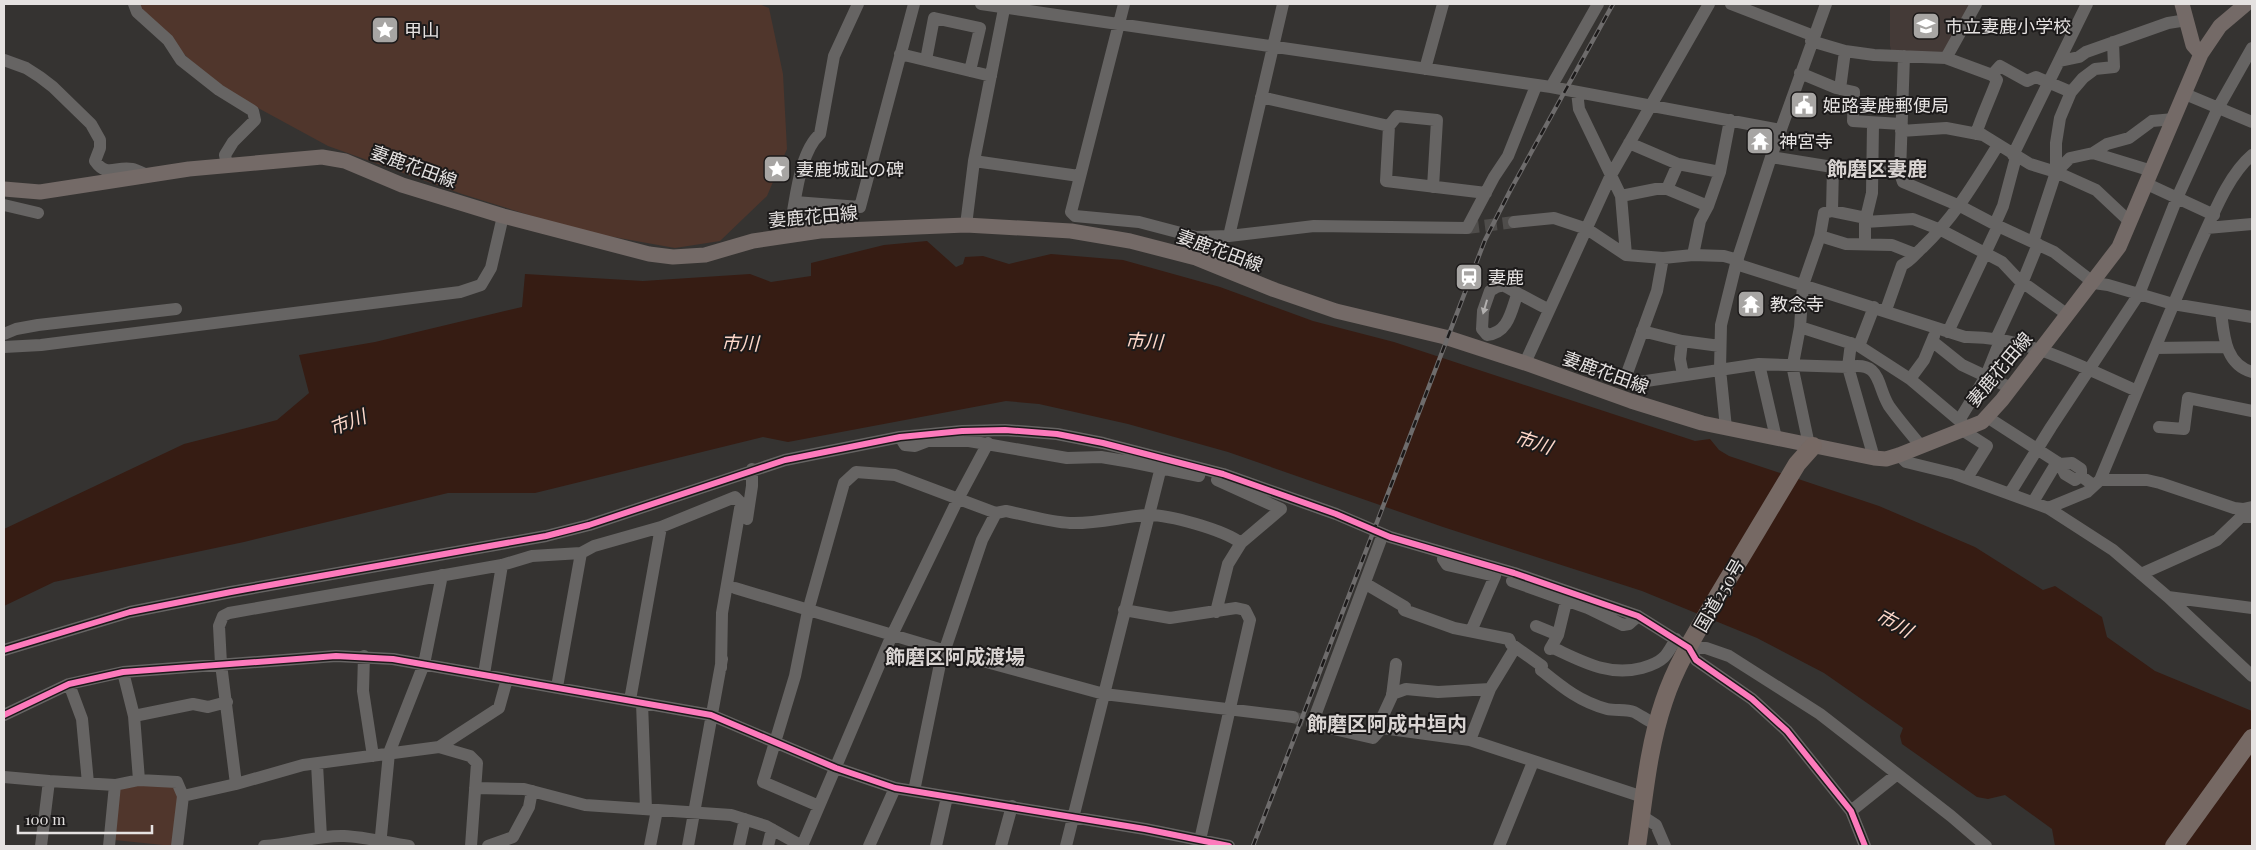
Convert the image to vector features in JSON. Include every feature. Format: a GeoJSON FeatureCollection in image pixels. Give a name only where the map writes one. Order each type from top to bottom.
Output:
{"type":"FeatureCollection","features":[{"type":"Feature","properties":{"kind":"highway","name":"国道250号"},"geometry":{"type":"LineString","coordinates":[[1637,846],[1643,798],[1658,725],[1682,644],[1702,623],[1797,464],[1811,445]]}},
{"type":"Feature","properties":{"kind":"highway"},"geometry":{"type":"LineString","coordinates":[[2174,846],[2252,738]]}},
{"type":"Feature","properties":{"kind":"highway"},"geometry":{"type":"LineString","coordinates":[[2188,846],[2252,757]]}},
{"type":"Feature","properties":{"kind":"main road"},"geometry":{"type":"LineString","coordinates":[[2182,4],[2194,45],[2201,54]]}},
{"type":"Feature","properties":{"kind":"main road","name":"妻鹿花田線"},"geometry":{"type":"LineString","coordinates":[[4,189],[40,192],[147,175],[227,165],[322,157],[345,160],[402,185],[503,216],[649,254],[673,257],[706,255],[753,241],[792,234],[837,230],[966,225],[1071,231],[1152,246],[1196,258],[1275,290],[1336,311],[1445,337],[1525,362],[1631,402],[1702,424],[1886,459],[1921,446],[1963,426],[1982,422],[2011,388],[2094,283],[2119,247],[2201,54],[2220,26],[2246,4]]}},
{"type":"Feature","properties":{"kind":"street"},"geometry":{"type":"LineString","coordinates":[[134,4],[137,12],[168,40],[180,60],[218,90],[253,111],[255,120],[234,142],[225,155],[227,165]]}},
{"type":"Feature","properties":{"kind":"street"},"geometry":{"type":"LineString","coordinates":[[837,230],[830,222],[807,222],[793,211],[796,188],[811,142],[820,134],[834,56],[858,4]]}},
{"type":"Feature","properties":{"kind":"street"},"geometry":{"type":"LineString","coordinates":[[795,202],[860,207],[914,4]]}},
{"type":"Feature","properties":{"kind":"street"},"geometry":{"type":"LineString","coordinates":[[980,4],[1063,9],[1120,23],[1551,87],[1652,104],[1781,130]]}},
{"type":"Feature","properties":{"kind":"street"},"geometry":{"type":"LineString","coordinates":[[1124,4],[1079,176],[1071,212],[1075,216],[1139,222],[1196,237],[1229,236],[1314,226],[1467,228],[1508,156],[1536,86]]}},
{"type":"Feature","properties":{"kind":"street"},"geometry":{"type":"LineString","coordinates":[[1229,236],[1283,4]]}},
{"type":"Feature","properties":{"kind":"street"},"geometry":{"type":"LineString","coordinates":[[1425,69],[1443,4]]}},
{"type":"Feature","properties":{"kind":"street"},"geometry":{"type":"LineString","coordinates":[[1551,87],[1598,4]]}},
{"type":"Feature","properties":{"kind":"street"},"geometry":{"type":"LineString","coordinates":[[1525,362],[1611,175],[1630,144],[1673,63],[1709,4]]}},
{"type":"Feature","properties":{"kind":"street"},"geometry":{"type":"LineString","coordinates":[[1731,4],[1812,39],[1845,50],[1946,58],[1992,75],[1997,80],[1988,105],[1983,110],[1976,134]]}},
{"type":"Feature","properties":{"kind":"street"},"geometry":{"type":"LineString","coordinates":[[1726,428],[1720,368],[1721,325],[1737,262],[1771,157],[1826,4]]}},
{"type":"Feature","properties":{"kind":"street"},"geometry":{"type":"LineString","coordinates":[[1946,58],[1976,4]]}},
{"type":"Feature","properties":{"kind":"street"},"geometry":{"type":"LineString","coordinates":[[1910,379],[1924,360],[1932,342],[1943,330],[1984,254],[2003,206],[2014,156],[2087,4]]}},
{"type":"Feature","properties":{"kind":"street"},"geometry":{"type":"LineString","coordinates":[[966,225],[974,161],[1005,5]]}},
{"type":"Feature","properties":{"kind":"street"},"geometry":{"type":"LineString","coordinates":[[926,60],[934,18],[980,28],[970,71]]}},
{"type":"Feature","properties":{"kind":"street"},"geometry":{"type":"LineString","coordinates":[[2060,61],[2079,56],[2168,23],[2187,20]]}},
{"type":"Feature","properties":{"kind":"street"},"geometry":{"type":"LineString","coordinates":[[1963,426],[1986,376],[1998,340],[2023,282],[2036,243],[2056,172],[2056,143],[2060,118],[2071,92],[2083,78],[2095,69],[2114,67],[2113,42]]}},
{"type":"Feature","properties":{"kind":"street"},"geometry":{"type":"LineString","coordinates":[[2010,493],[2139,294],[2177,198],[2218,108],[2252,48]]}},
{"type":"Feature","properties":{"kind":"street"},"geometry":{"type":"LineString","coordinates":[[1840,89],[1845,50]]}},
{"type":"Feature","properties":{"kind":"street"},"geometry":{"type":"LineString","coordinates":[[900,54],[991,76]]}},
{"type":"Feature","properties":{"kind":"street"},"geometry":{"type":"LineString","coordinates":[[1904,56],[1900,173],[1903,182],[1960,206],[2054,252],[2094,283],[2173,304],[2252,317]]}},
{"type":"Feature","properties":{"kind":"street"},"geometry":{"type":"LineString","coordinates":[[4,60],[26,68],[40,77],[91,124],[100,140],[100,148],[95,161],[100,169],[131,168],[147,175]]}},
{"type":"Feature","properties":{"kind":"street"},"geometry":{"type":"LineString","coordinates":[[1992,75],[2000,66],[2027,81],[2036,77],[2071,92]]}},
{"type":"Feature","properties":{"kind":"street"},"geometry":{"type":"LineString","coordinates":[[1800,74],[1840,89],[1854,92],[1853,121],[1901,127],[1946,128],[1983,135],[2014,156],[2030,164],[2056,172],[2096,190],[2130,222]]}},
{"type":"Feature","properties":{"kind":"street"},"geometry":{"type":"LineString","coordinates":[[1577,92],[1579,110],[1621,196],[1626,255]]}},
{"type":"Feature","properties":{"kind":"street"},"geometry":{"type":"LineString","coordinates":[[2185,94],[2252,122]]}},
{"type":"Feature","properties":{"kind":"street"},"geometry":{"type":"LineString","coordinates":[[1261,97],[1389,126]]}},
{"type":"Feature","properties":{"kind":"street"},"geometry":{"type":"LineString","coordinates":[[1433,187],[1437,120],[1397,116],[1389,126],[1386,181],[1433,187],[1486,193]]}},
{"type":"Feature","properties":{"kind":"street"},"geometry":{"type":"LineString","coordinates":[[2056,172],[2070,158],[2093,152],[2107,144],[2129,138],[2152,121],[2174,119]]}},
{"type":"Feature","properties":{"kind":"street"},"geometry":{"type":"LineString","coordinates":[[1693,255],[1700,221],[1708,206],[1720,172],[1730,120]]}},
{"type":"Feature","properties":{"kind":"street"},"geometry":{"type":"LineString","coordinates":[[1865,244],[1865,220],[1872,193],[1873,124]]}},
{"type":"Feature","properties":{"kind":"street"},"geometry":{"type":"LineString","coordinates":[[1630,144],[1678,164],[1720,172]]}},
{"type":"Feature","properties":{"kind":"street"},"geometry":{"type":"LineString","coordinates":[[1874,458],[1848,367],[1855,344],[1880,309],[1902,264],[1909,262],[1941,230],[1960,206],[1998,145]]}},
{"type":"Feature","properties":{"kind":"street"},"geometry":{"type":"LineString","coordinates":[[2093,152],[2149,178],[2177,198],[2214,215]]}},
{"type":"Feature","properties":{"kind":"street"},"geometry":{"type":"LineString","coordinates":[[2048,508],[2087,492],[2097,482],[2207,228],[2240,165],[2252,154]]}},
{"type":"Feature","properties":{"kind":"street"},"geometry":{"type":"LineString","coordinates":[[1771,157],[1871,172],[1900,173]]}},
{"type":"Feature","properties":{"kind":"street"},"geometry":{"type":"LineString","coordinates":[[974,161],[1079,176]]}},
{"type":"Feature","properties":{"kind":"street"},"geometry":{"type":"LineString","coordinates":[[1667,189],[1678,164]]}},
{"type":"Feature","properties":{"kind":"street"},"geometry":{"type":"LineString","coordinates":[[1832,167],[1832,211]]}},
{"type":"Feature","properties":{"kind":"street"},"geometry":{"type":"LineString","coordinates":[[1621,196],[1656,189],[1667,189],[1708,206]]}},
{"type":"Feature","properties":{"kind":"street"},"geometry":{"type":"LineString","coordinates":[[4,205],[38,213]]}},
{"type":"Feature","properties":{"kind":"street"},"geometry":{"type":"LineString","coordinates":[[1811,445],[1792,365],[1800,327],[1803,285],[1820,236],[1824,212],[1832,211],[1865,220],[1914,219],[1941,230],[2002,262],[2031,290],[2068,315]]}},
{"type":"Feature","properties":{"kind":"street"},"geometry":{"type":"LineString","coordinates":[[4,348],[60,343],[460,292],[481,285],[491,268],[503,216]]}},
{"type":"Feature","properties":{"kind":"street"},"geometry":{"type":"LineString","coordinates":[[1514,222],[1554,218],[1587,229],[1626,255],[1663,258],[1693,255],[1724,256],[1803,285],[1965,337],[1982,336],[2040,350],[2137,391]]}},
{"type":"Feature","properties":{"kind":"street"},"geometry":{"type":"LineString","coordinates":[[2207,228],[2252,224]]}},
{"type":"Feature","properties":{"kind":"street"},"geometry":{"type":"LineString","coordinates":[[1820,236],[1846,244],[1892,245],[1915,254]]}},
{"type":"Feature","properties":{"kind":"street"},"geometry":{"type":"LineString","coordinates":[[1663,258],[1657,290],[1626,376],[1626,381],[1633,383],[1720,368],[1759,364],[1848,367],[1860,365],[1872,370],[1879,379],[1888,405],[1921,446]]}},
{"type":"Feature","properties":{"kind":"street"},"geometry":{"type":"LineString","coordinates":[[1517,294],[1548,310]]}},
{"type":"Feature","properties":{"kind":"street"},"geometry":{"type":"LineString","coordinates":[[4,334],[16,329],[38,325],[176,309]]}},
{"type":"Feature","properties":{"kind":"street"},"geometry":{"type":"LineString","coordinates":[[2221,312],[2225,347],[2239,365],[2245,370],[2252,372]]}},
{"type":"Feature","properties":{"kind":"street"},"geometry":{"type":"LineString","coordinates":[[1800,327],[1855,344],[1882,361],[1910,379],[1987,446],[1967,478]]}},
{"type":"Feature","properties":{"kind":"street"},"geometry":{"type":"LineString","coordinates":[[1642,331],[1682,341],[1720,346]]}},
{"type":"Feature","properties":{"kind":"street"},"geometry":{"type":"LineString","coordinates":[[1682,341],[1680,359],[1683,375]]}},
{"type":"Feature","properties":{"kind":"street"},"geometry":{"type":"LineString","coordinates":[[1932,342],[1962,364],[2011,388]]}},
{"type":"Feature","properties":{"kind":"street"},"geometry":{"type":"LineString","coordinates":[[2155,348],[2225,347]]}},
{"type":"Feature","properties":{"kind":"street"},"geometry":{"type":"LineString","coordinates":[[1873,373],[1882,361]]}},
{"type":"Feature","properties":{"kind":"street"},"geometry":{"type":"LineString","coordinates":[[1759,364],[1776,438]]}},
{"type":"Feature","properties":{"kind":"street"},"geometry":{"type":"LineString","coordinates":[[2159,427],[2184,429],[2188,398],[2252,411]]}},
{"type":"Feature","properties":{"kind":"street"},"geometry":{"type":"LineString","coordinates":[[1987,417],[2059,463],[2072,463],[2081,469],[2081,476],[2097,482],[2147,480],[2182,489],[2234,508],[2243,510],[2252,507]]}},
{"type":"Feature","properties":{"kind":"street"},"geometry":{"type":"LineString","coordinates":[[4,650],[130,612],[231,592],[546,536],[589,525],[752,469],[820,451],[900,437],[996,430],[1057,434],[1104,443],[1220,477],[1336,514],[1383,534],[1514,573],[1638,616],[1682,644],[1696,660],[1752,699],[1787,731],[1851,810],[1865,846]]}},
{"type":"Feature","properties":{"kind":"street"},"geometry":{"type":"LineString","coordinates":[[900,437],[905,445],[915,446],[928,441],[988,443],[1067,458],[1102,458],[1220,477],[1281,509],[1241,543],[1228,564],[1216,612]]}},
{"type":"Feature","properties":{"kind":"street"},"geometry":{"type":"LineString","coordinates":[[475,788],[510,788],[532,791],[585,805],[731,815],[772,829],[802,846],[892,634],[958,499],[988,443]]}},
{"type":"Feature","properties":{"kind":"street"},"geometry":{"type":"LineString","coordinates":[[1899,455],[1906,462],[1967,478],[2048,508],[2113,550],[2168,597],[2252,676]]}},
{"type":"Feature","properties":{"kind":"street"},"geometry":{"type":"LineString","coordinates":[[2033,502],[2059,463]]}},
{"type":"Feature","properties":{"kind":"street"},"geometry":{"type":"LineString","coordinates":[[1066,846],[1160,467]]}},
{"type":"Feature","properties":{"kind":"street"},"geometry":{"type":"LineString","coordinates":[[688,846],[735,588],[752,486],[752,469]]}},
{"type":"Feature","properties":{"kind":"street"},"geometry":{"type":"LineString","coordinates":[[819,806],[763,782],[795,676],[808,611],[844,482],[856,472],[895,475],[996,513],[1006,512],[1069,522],[1108,521],[1148,515],[1197,524],[1231,535],[1241,543]]}},
{"type":"Feature","properties":{"kind":"street"},"geometry":{"type":"LineString","coordinates":[[236,784],[221,664],[219,626],[223,616],[229,613],[502,565],[532,556],[580,553],[594,546],[661,526],[735,497],[741,503],[722,613],[721,668]]}},
{"type":"Feature","properties":{"kind":"street"},"geometry":{"type":"LineString","coordinates":[[914,791],[940,664],[946,651],[982,540],[996,513]]}},
{"type":"Feature","properties":{"kind":"street"},"geometry":{"type":"LineString","coordinates":[[2141,574],[2204,548],[2217,540],[2242,517],[2252,517]]}},
{"type":"Feature","properties":{"kind":"street"},"geometry":{"type":"LineString","coordinates":[[650,846],[652,809],[636,702],[661,526]]}},
{"type":"Feature","properties":{"kind":"street"},"geometry":{"type":"LineString","coordinates":[[1382,728],[1373,738],[1312,724],[1366,584],[1383,534]]}},
{"type":"Feature","properties":{"kind":"street"},"geometry":{"type":"LineString","coordinates":[[556,688],[580,553]]}},
{"type":"Feature","properties":{"kind":"street"},"geometry":{"type":"LineString","coordinates":[[1445,553],[1443,559],[1446,565],[1495,576],[1588,608],[1623,626],[1630,624],[1638,616]]}},
{"type":"Feature","properties":{"kind":"street"},"geometry":{"type":"LineString","coordinates":[[484,674],[502,565]]}},
{"type":"Feature","properties":{"kind":"street"},"geometry":{"type":"LineString","coordinates":[[381,844],[389,753],[424,664],[442,575]]}},
{"type":"Feature","properties":{"kind":"street"},"geometry":{"type":"LineString","coordinates":[[1471,631],[1495,576]]}},
{"type":"Feature","properties":{"kind":"street"},"geometry":{"type":"LineString","coordinates":[[1366,584],[1405,607],[1404,610],[1454,628],[1509,639],[1515,648],[1542,666],[1541,670],[1571,695],[1591,705],[1610,710],[1634,712],[1658,725]]}},
{"type":"Feature","properties":{"kind":"street"},"geometry":{"type":"LineString","coordinates":[[735,588],[946,651],[1104,694],[1293,717]]}},
{"type":"Feature","properties":{"kind":"street"},"geometry":{"type":"LineString","coordinates":[[2168,597],[2252,608]]}},
{"type":"Feature","properties":{"kind":"street"},"geometry":{"type":"LineString","coordinates":[[1566,602],[1558,635],[1550,648],[1612,671],[1627,672],[1649,666],[1664,658],[1682,644],[1706,648],[1729,656],[1820,714],[1951,816],[1986,846]]}},
{"type":"Feature","properties":{"kind":"street"},"geometry":{"type":"LineString","coordinates":[[1124,610],[1170,618],[1236,608],[1245,610],[1250,620],[1200,840]]}},
{"type":"Feature","properties":{"kind":"street"},"geometry":{"type":"LineString","coordinates":[[1536,626],[1558,635]]}},
{"type":"Feature","properties":{"kind":"street"},"geometry":{"type":"LineString","coordinates":[[1470,740],[1490,689],[1515,648]]}},
{"type":"Feature","properties":{"kind":"street"},"geometry":{"type":"LineString","coordinates":[[364,656],[363,690],[373,756]]}},
{"type":"Feature","properties":{"kind":"street"},"geometry":{"type":"LineString","coordinates":[[4,715],[69,684],[123,672],[364,656],[484,674],[711,715],[836,768],[895,788],[1012,806],[1229,846]]}},
{"type":"Feature","properties":{"kind":"street"},"geometry":{"type":"LineString","coordinates":[[1382,728],[1380,722],[1392,694],[1396,664]]}},
{"type":"Feature","properties":{"kind":"street"},"geometry":{"type":"LineString","coordinates":[[123,672],[134,716],[139,780]]}},
{"type":"Feature","properties":{"kind":"street"},"geometry":{"type":"LineString","coordinates":[[439,747],[499,708],[507,679]]}},
{"type":"Feature","properties":{"kind":"street"},"geometry":{"type":"LineString","coordinates":[[69,684],[82,719],[88,783]]}},
{"type":"Feature","properties":{"kind":"street"},"geometry":{"type":"LineString","coordinates":[[1392,694],[1406,689],[1421,692],[1490,689]]}},
{"type":"Feature","properties":{"kind":"street"},"geometry":{"type":"LineString","coordinates":[[134,716],[193,704],[208,707],[227,702]]}},
{"type":"Feature","properties":{"kind":"street"},"geometry":{"type":"LineString","coordinates":[[1382,728],[1470,740],[1643,798]]}},
{"type":"Feature","properties":{"kind":"street"},"geometry":{"type":"LineString","coordinates":[[183,796],[236,784],[303,765],[439,747],[470,756],[477,763],[471,846]]}},
{"type":"Feature","properties":{"kind":"street"},"geometry":{"type":"LineString","coordinates":[[1499,846],[1533,762]]}},
{"type":"Feature","properties":{"kind":"street"},"geometry":{"type":"LineString","coordinates":[[315,841],[317,764]]}},
{"type":"Feature","properties":{"kind":"street"},"geometry":{"type":"LineString","coordinates":[[1851,810],[1896,774]]}},
{"type":"Feature","properties":{"kind":"street"},"geometry":{"type":"LineString","coordinates":[[4,777],[49,782],[114,784],[139,780],[177,782],[183,796],[178,846]]}},
{"type":"Feature","properties":{"kind":"street"},"geometry":{"type":"LineString","coordinates":[[41,846],[49,782]]}},
{"type":"Feature","properties":{"kind":"street"},"geometry":{"type":"LineString","coordinates":[[108,846],[114,784]]}},
{"type":"Feature","properties":{"kind":"street"},"geometry":{"type":"LineString","coordinates":[[869,846],[895,788]]}},
{"type":"Feature","properties":{"kind":"street"},"geometry":{"type":"LineString","coordinates":[[488,846],[514,837],[529,807],[532,791]]}},
{"type":"Feature","properties":{"kind":"street"},"geometry":{"type":"LineString","coordinates":[[936,846],[947,797]]}},
{"type":"Feature","properties":{"kind":"street"},"geometry":{"type":"LineString","coordinates":[[1001,846],[1012,806]]}},
{"type":"Feature","properties":{"kind":"street"},"geometry":{"type":"LineString","coordinates":[[1642,816],[1656,825],[1665,846]]}},
{"type":"Feature","properties":{"kind":"street"},"geometry":{"type":"LineString","coordinates":[[739,846],[745,819]]}},
{"type":"Feature","properties":{"kind":"street"},"geometry":{"type":"LineString","coordinates":[[768,846],[772,829]]}},
{"type":"Feature","properties":{"kind":"street"},"geometry":{"type":"LineString","coordinates":[[264,846],[286,845],[345,836],[381,844],[409,846]]}},
{"type":"Feature","properties":{"kind":"shaded area"},"geometry":{"type":"Polygon","coordinates":[[[138,4],[759,4],[769,8],[783,74],[787,149],[767,196],[720,241],[675,248],[580,231],[462,194],[328,146],[214,84],[151,21],[138,4]]]}},
{"type":"Feature","properties":{"kind":"shaded area","name":"市立妻鹿小学校"},"geometry":{"type":"Polygon","coordinates":[[[1890,4],[1974,4],[1947,54],[1892,53],[1890,46],[1890,4]]]}},
{"type":"Feature","properties":{"kind":"shaded area"},"geometry":{"type":"Polygon","coordinates":[[[171,784],[179,796],[173,846],[114,840],[119,790],[123,786],[171,784]]]}},
{"type":"Feature","properties":{"kind":"water","name":"市川"},"geometry":{"type":"Polygon","coordinates":[[[927,241],[956,267],[963,264],[965,257],[983,256],[1009,264],[1051,254],[1123,260],[1220,287],[1313,321],[1394,342],[1695,441],[1710,439],[1719,450],[1729,456],[1879,506],[1975,547],[2043,590],[2055,586],[2102,617],[2107,637],[2155,671],[2252,711],[2252,846],[2055,846],[2052,829],[2005,795],[1988,799],[1977,797],[1902,744],[1900,736],[1903,728],[1824,673],[1757,638],[1642,591],[1443,527],[1228,452],[1128,424],[1039,404],[1006,401],[788,442],[763,437],[535,493],[448,493],[244,542],[54,582],[4,606],[4,529],[184,444],[277,420],[309,393],[299,355],[375,342],[522,307],[525,274],[643,281],[750,274],[771,282],[811,276],[811,263],[884,245],[927,241]]]}},
{"type":"Feature","properties":{"kind":"tunnel"},"geometry":{"type":"LineString","coordinates":[[1467,228],[1514,222]]}},
{"type":"Feature","properties":{"kind":"tunnel"},"geometry":{"type":"LineString","coordinates":[[1293,717],[1312,724]]}},
{"type":"Feature","properties":{"kind":"railway"},"geometry":{"type":"LineString","coordinates":[[1253,846],[1485,240],[1613,4]]}},
{"type":"Feature","properties":{"kind":"cycle path"},"geometry":{"type":"LineString","coordinates":[[4,650],[130,612],[231,592],[546,536],[589,525],[785,460],[900,437],[962,431],[1005,430],[1057,434],[1103,443],[1223,474],[1336,514],[1390,537],[1514,573],[1638,616],[1689,648],[1696,660],[1752,699],[1787,731],[1851,811],[1865,846]]}},
{"type":"Feature","properties":{"kind":"cycle path"},"geometry":{"type":"LineString","coordinates":[[4,715],[69,684],[123,672],[336,656],[393,659],[711,715],[836,768],[895,788],[1145,829],[1229,846]]}},
{"type":"Feature","properties":{"kind":"place","name":"市立妻鹿小学校"},"geometry":{"type":"Point","coordinates":[1926,26]}},
{"type":"Feature","properties":{"kind":"place","name":"甲山"},"geometry":{"type":"Point","coordinates":[385,30]}},
{"type":"Feature","properties":{"kind":"place","name":"姫路妻鹿郵便局"},"geometry":{"type":"Point","coordinates":[1804,105]}},
{"type":"Feature","properties":{"kind":"place","name":"神宮寺"},"geometry":{"type":"Point","coordinates":[1760,141]}},
{"type":"Feature","properties":{"kind":"place","name":"妻鹿城趾の碑"},"geometry":{"type":"Point","coordinates":[777,169]}},
{"type":"Feature","properties":{"kind":"place","name":"妻鹿"},"geometry":{"type":"Point","coordinates":[1469,277]}},
{"type":"Feature","properties":{"kind":"place","name":"教念寺"},"geometry":{"type":"Point","coordinates":[1751,304]}},
{"type":"Feature","properties":{"kind":"district","name":"飾磨区妻鹿"},"geometry":{"type":"Point","coordinates":[1877,167]}},
{"type":"Feature","properties":{"kind":"district","name":"飾磨区阿成渡場"},"geometry":{"type":"Point","coordinates":[955,655]}},
{"type":"Feature","properties":{"kind":"district","name":"飾磨区阿成中垣内"},"geometry":{"type":"Point","coordinates":[1387,722]}}]}
